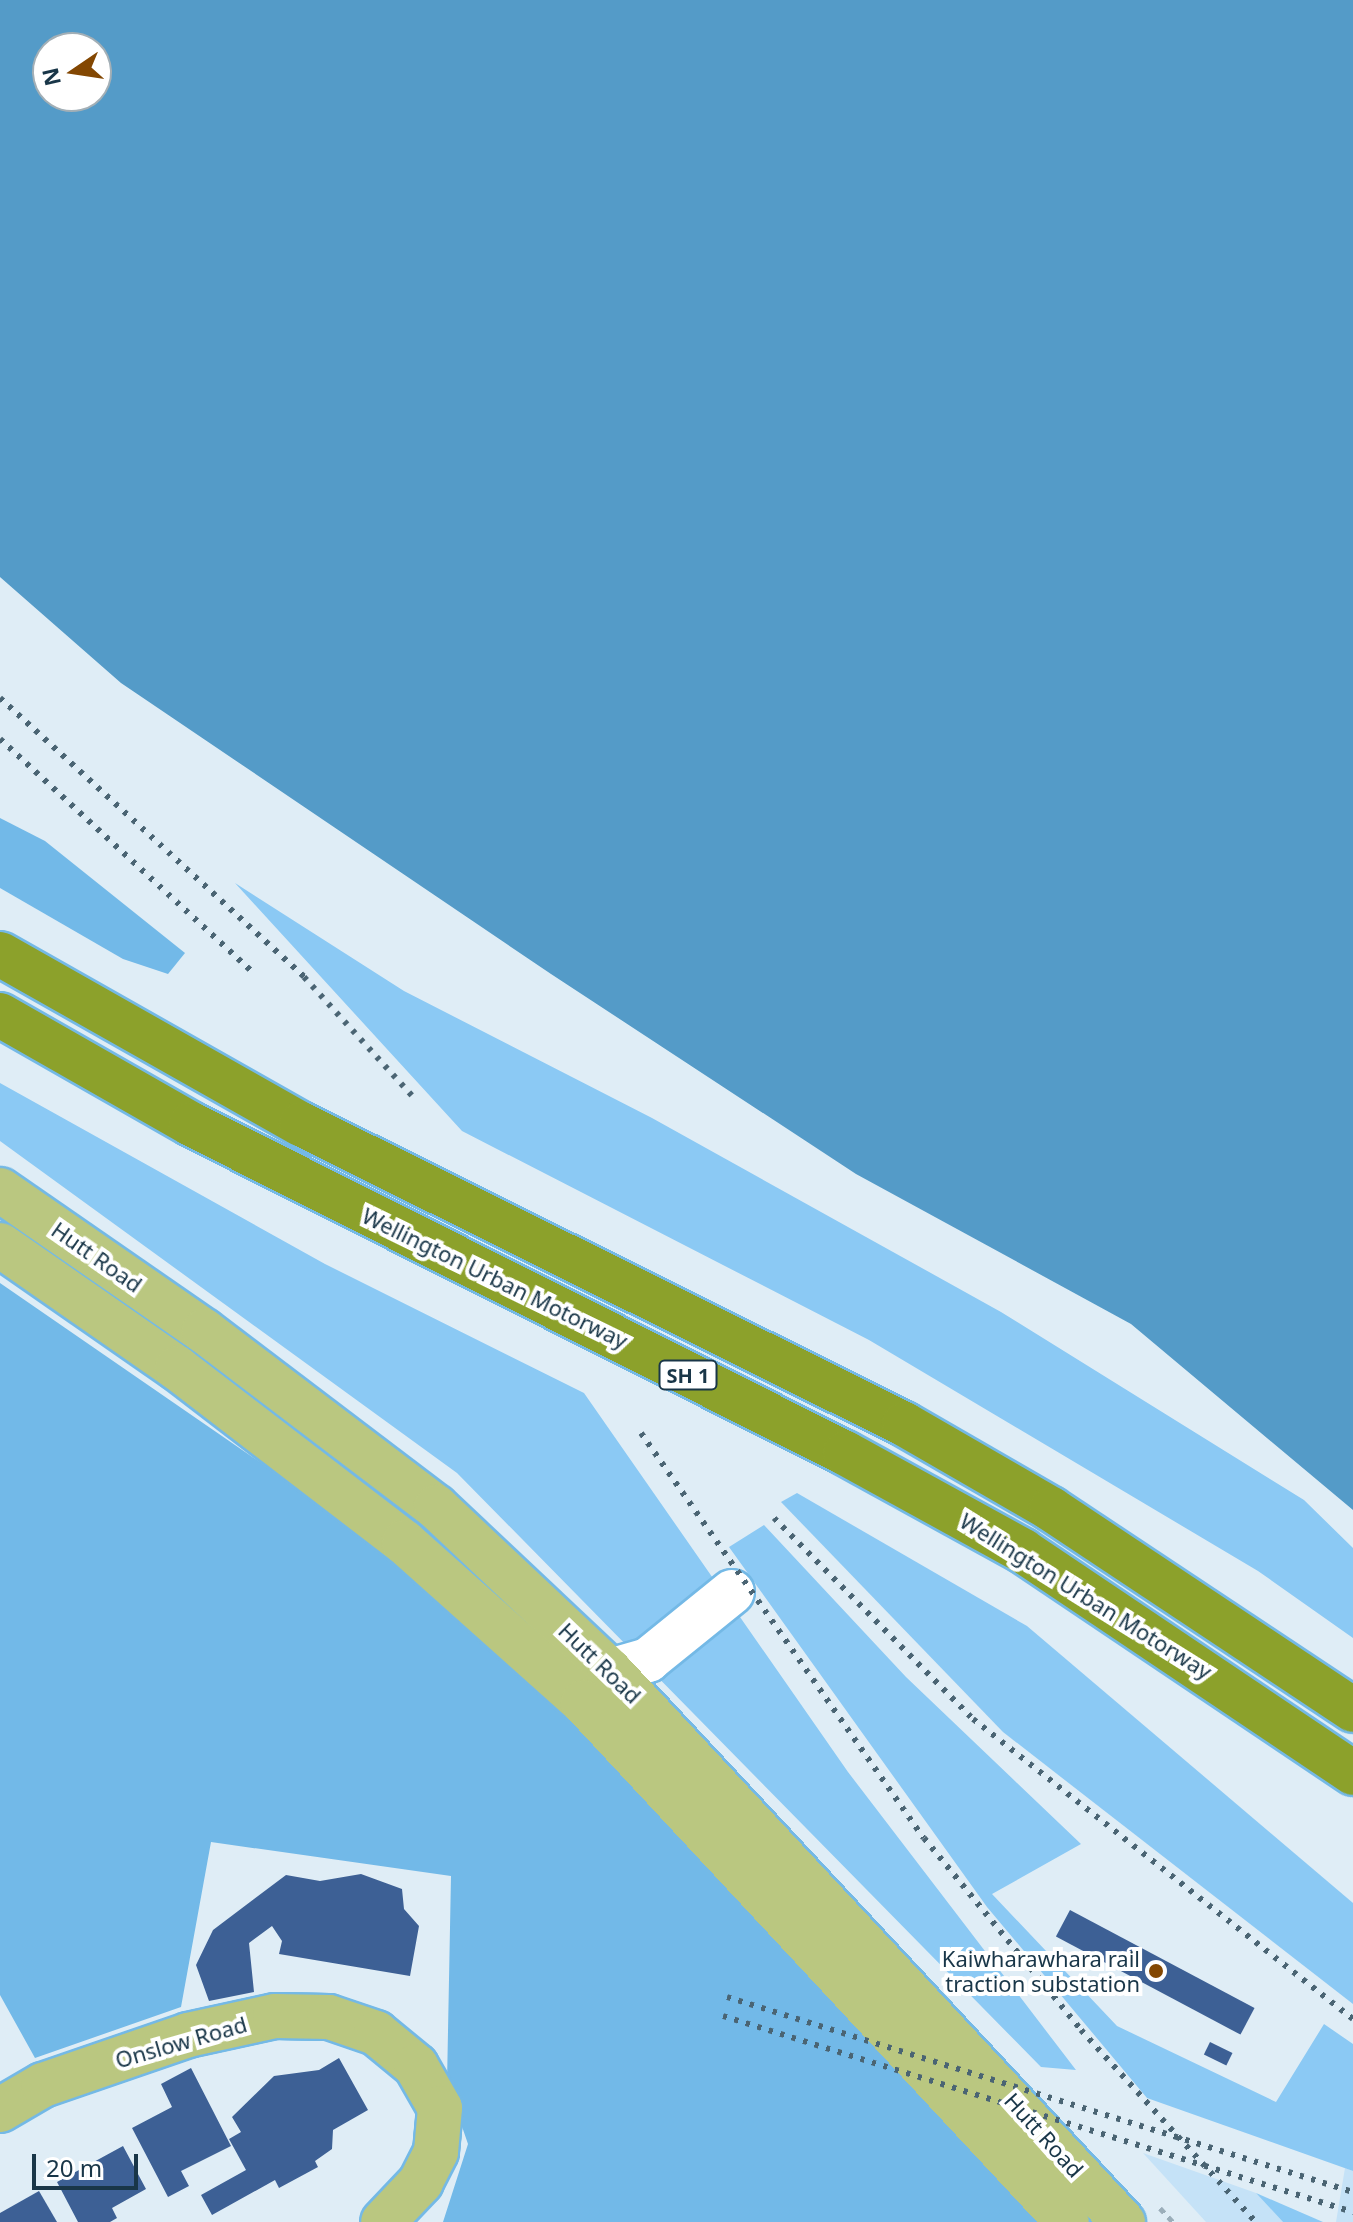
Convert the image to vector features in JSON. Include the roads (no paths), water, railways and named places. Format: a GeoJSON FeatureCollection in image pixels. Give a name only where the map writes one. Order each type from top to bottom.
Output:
{"type":"FeatureCollection","features":[{"type":"Feature","properties":{"kind":"highway","name":"SH 1"},"geometry":{"type":"LineString","coordinates":[[0,954],[301,1124],[904,1424],[1051,1509],[1353,1710]]}},
{"type":"Feature","properties":{"kind":"highway","name":"Wellington Urban Motorway"},"geometry":{"type":"LineString","coordinates":[[0,1015],[191,1124],[845,1453],[1023,1551],[1353,1773]]}},
{"type":"Feature","properties":{"kind":"main road","name":"Hutt Road"},"geometry":{"type":"LineString","coordinates":[[0,1190],[204,1331],[436,1507],[610,1671],[1123,2222]]}},
{"type":"Feature","properties":{"kind":"main road","name":"Hutt Road"},"geometry":{"type":"LineString","coordinates":[[0,1245],[177,1368],[404,1542],[583,1702],[1067,2222]]}},
{"type":"Feature","properties":{"kind":"main road","name":"Onslow Road"},"geometry":{"type":"LineString","coordinates":[[0,2110],[43,2085],[188,2035],[275,2016],[329,2017],[376,2033],[416,2066],[440,2108],[436,2152],[421,2182],[383,2222]]}},
{"type":"Feature","properties":{"kind":"lane"},"geometry":{"type":"LineString","coordinates":[[610,1671],[648,1660],[732,1592]]}},
{"type":"Feature","properties":{"kind":"railway"},"geometry":{"type":"LineString","coordinates":[[0,698],[304,977],[416,1100]]}},
{"type":"Feature","properties":{"kind":"railway"},"geometry":{"type":"LineString","coordinates":[[0,739],[254,973]]}},
{"type":"Feature","properties":{"kind":"railway"},"geometry":{"type":"LineString","coordinates":[[641,1433],[924,1838],[1081,2030],[1256,2222]]}},
{"type":"Feature","properties":{"kind":"railway"},"geometry":{"type":"LineString","coordinates":[[774,1518],[973,1719],[1353,2019]]}},
{"type":"Feature","properties":{"kind":"railway"},"geometry":{"type":"LineString","coordinates":[[727,1997],[1353,2192]]}},
{"type":"Feature","properties":{"kind":"railway"},"geometry":{"type":"LineString","coordinates":[[723,2016],[1353,2212]]}},
{"type":"Feature","properties":{"kind":"place","name":"Kaiwharawhara rail traction substation"},"geometry":{"type":"Point","coordinates":[1156,1971]}}]}
